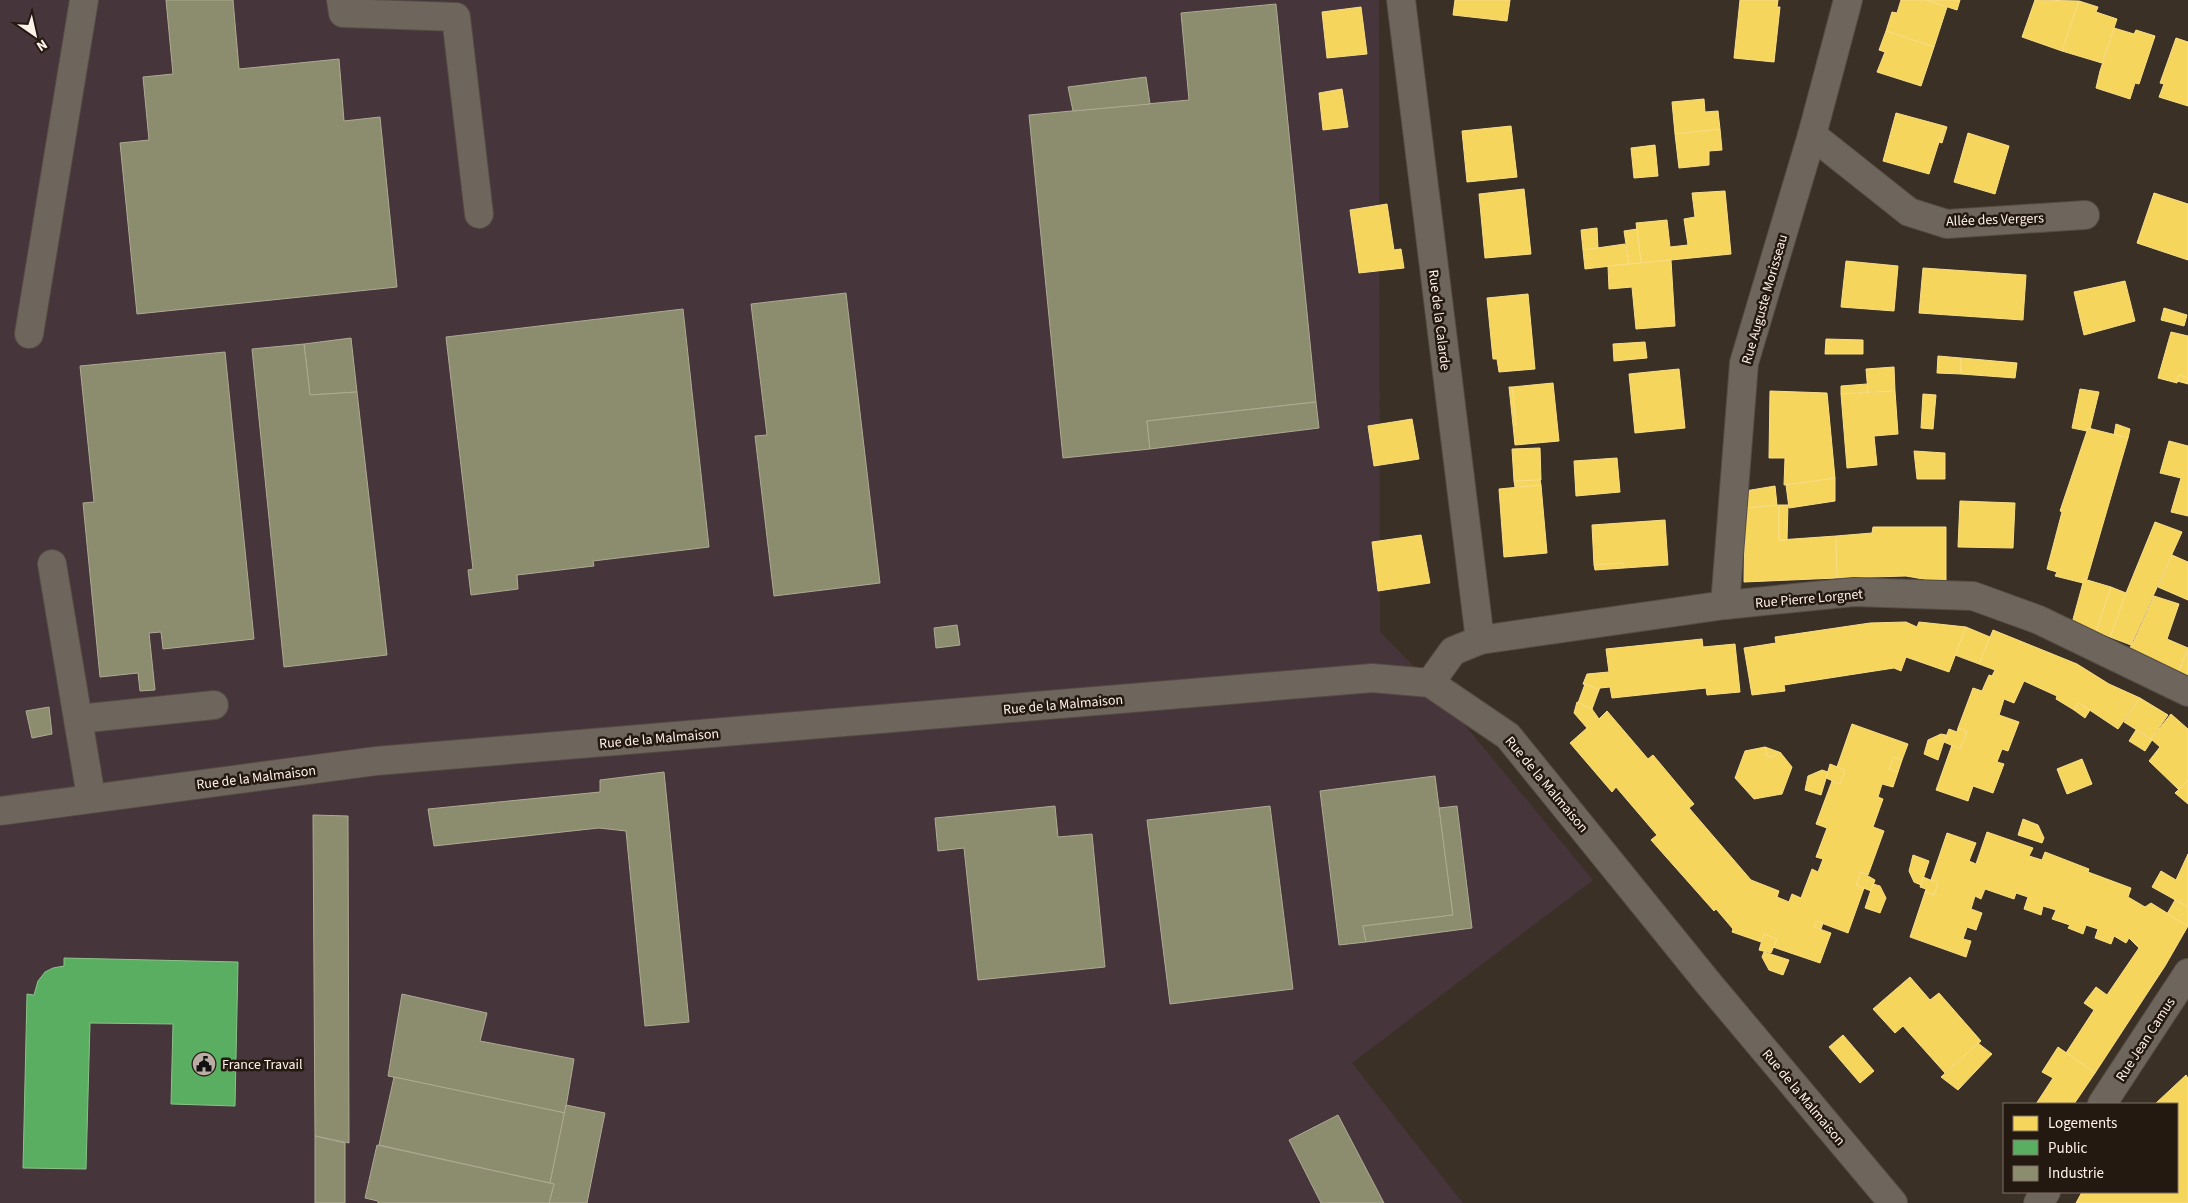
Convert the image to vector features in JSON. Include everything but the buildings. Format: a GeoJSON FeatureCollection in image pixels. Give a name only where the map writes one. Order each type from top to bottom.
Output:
{"type":"FeatureCollection","features":[{"type":"Feature","properties":{"kind":"street"},"geometry":{"type":"LineString","coordinates":[[29,334],[84,0]]}},
{"type":"Feature","properties":{"kind":"street"},"geometry":{"type":"LineString","coordinates":[[341,0],[343,13],[456,17],[479,214]]}},
{"type":"Feature","properties":{"kind":"street","name":"Rue de la Calarde"},"geometry":{"type":"LineString","coordinates":[[1401,0],[1480,640]]}},
{"type":"Feature","properties":{"kind":"street","name":"Rue Auguste Morisseau"},"geometry":{"type":"LineString","coordinates":[[1725,606],[1744,363],[1812,135],[1848,0]]}},
{"type":"Feature","properties":{"kind":"street","name":"Allée des Vergers"},"geometry":{"type":"LineString","coordinates":[[1812,135],[1909,212],[1947,224],[2086,215]]}},
{"type":"Feature","properties":{"kind":"street"},"geometry":{"type":"LineString","coordinates":[[52,564],[91,797]]}},
{"type":"Feature","properties":{"kind":"street","name":"Rue Pierre Lorgnet"},"geometry":{"type":"LineString","coordinates":[[1430,683],[1453,651],[1480,640],[1725,606],[1854,592],[1973,596],[2039,620],[2188,692]]}},
{"type":"Feature","properties":{"kind":"street","name":"Rue de la Malmaison"},"geometry":{"type":"LineString","coordinates":[[0,811],[91,797],[386,761],[1372,678],[1430,683],[1508,736],[1709,984],[1893,1203]]}},
{"type":"Feature","properties":{"kind":"street"},"geometry":{"type":"LineString","coordinates":[[78,719],[214,705]]}},
{"type":"Feature","properties":{"kind":"street","name":"Rue Jean Camus"},"geometry":{"type":"LineString","coordinates":[[2103,1103],[2188,973]]}},
{"type":"Feature","properties":{"kind":"shaded area"},"geometry":{"type":"Polygon","coordinates":[[[0,0],[1379,0],[1380,632],[1430,683],[1593,880],[1352,1063],[1463,1203],[0,1203],[0,0]]]}},
{"type":"Feature","properties":{"kind":"place","name":"France Travail"},"geometry":{"type":"Point","coordinates":[204,1064]}}]}
